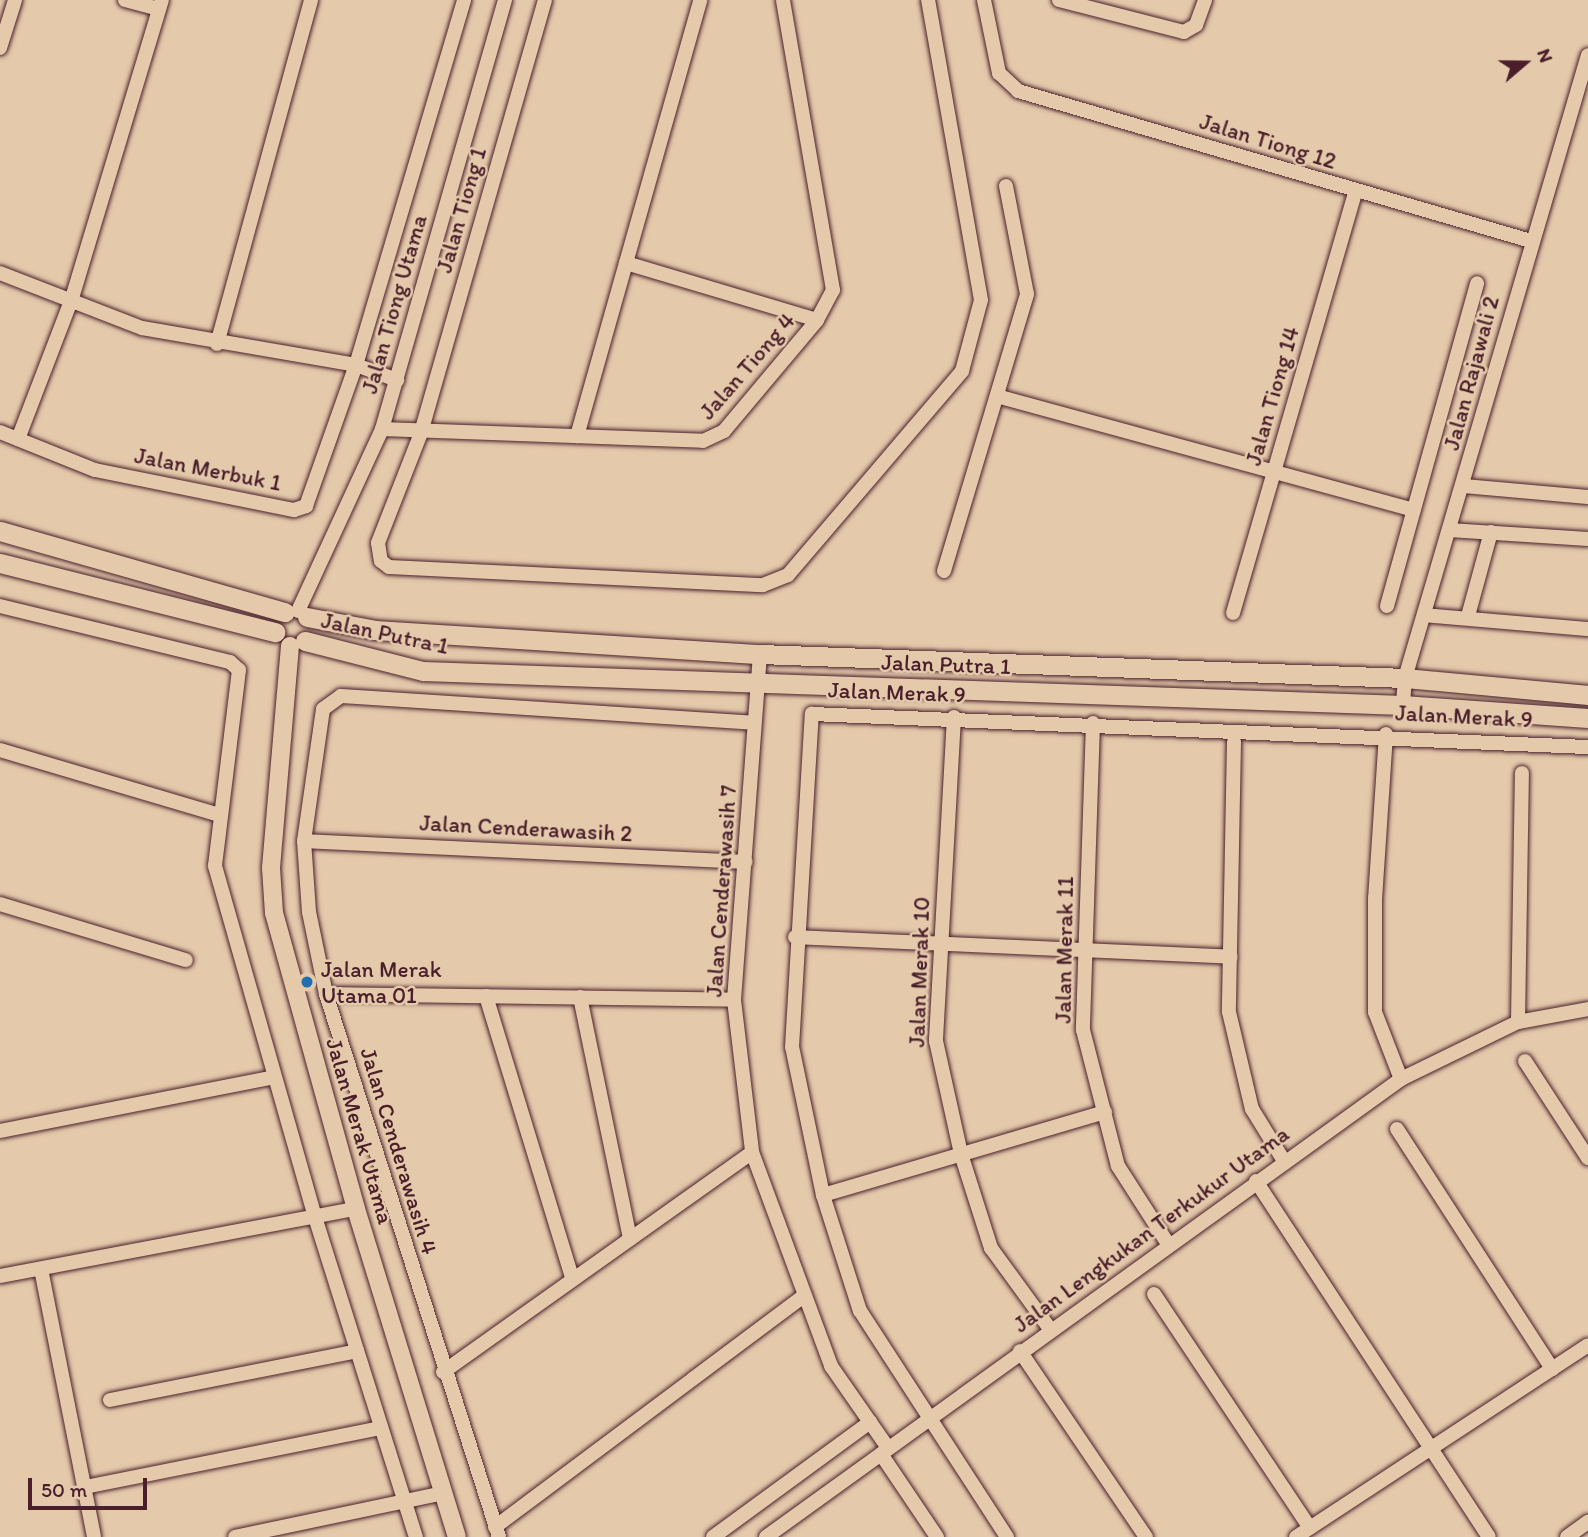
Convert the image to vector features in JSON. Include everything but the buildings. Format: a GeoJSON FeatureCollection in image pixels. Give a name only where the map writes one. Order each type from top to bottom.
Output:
{"type":"FeatureCollection","features":[{"type":"Feature","properties":{"kind":"main road","name":"Jalan Putra 1"},"geometry":{"type":"LineString","coordinates":[[0,531],[296,613],[375,630],[760,654],[1405,678],[1588,695]]}},
{"type":"Feature","properties":{"kind":"main road"},"geometry":{"type":"LineString","coordinates":[[0,564],[275,632],[298,644]]}},
{"type":"Feature","properties":{"kind":"main road"},"geometry":{"type":"LineString","coordinates":[[275,632],[296,613]]}},
{"type":"Feature","properties":{"kind":"main road"},"geometry":{"type":"LineString","coordinates":[[296,613],[298,644]]}},
{"type":"Feature","properties":{"kind":"main road","name":"Jalan Putra 1"},"geometry":{"type":"LineString","coordinates":[[298,644],[423,671],[1403,705],[1588,718]]}},
{"type":"Feature","properties":{"kind":"street"},"geometry":{"type":"LineString","coordinates":[[0,48],[15,0]]}},
{"type":"Feature","properties":{"kind":"street"},"geometry":{"type":"LineString","coordinates":[[18,439],[72,298],[160,4],[125,0]]}},
{"type":"Feature","properties":{"kind":"street"},"geometry":{"type":"LineString","coordinates":[[217,344],[312,0]]}},
{"type":"Feature","properties":{"kind":"street","name":"Jalan Merbuk 1"},"geometry":{"type":"LineString","coordinates":[[0,432],[95,470],[294,510],[312,499],[356,365],[464,0]]}},
{"type":"Feature","properties":{"kind":"street","name":"Jalan Tiong Utama"},"geometry":{"type":"LineString","coordinates":[[296,613],[382,429],[505,0]]}},
{"type":"Feature","properties":{"kind":"street","name":"Jalan Tiong 1"},"geometry":{"type":"LineString","coordinates":[[545,0],[422,433],[378,543],[381,561],[389,567],[764,585],[788,575],[962,371],[981,300],[928,0]]}},
{"type":"Feature","properties":{"kind":"street"},"geometry":{"type":"LineString","coordinates":[[577,436],[700,0]]}},
{"type":"Feature","properties":{"kind":"street","name":"Jalan Tiong 4"},"geometry":{"type":"LineString","coordinates":[[382,429],[422,433],[718,437],[817,320],[833,281],[783,0]]}},
{"type":"Feature","properties":{"kind":"street","name":"Jalan Tiong 12"},"geometry":{"type":"LineString","coordinates":[[984,0],[999,74],[1018,91],[1531,241]]}},
{"type":"Feature","properties":{"kind":"street"},"geometry":{"type":"LineString","coordinates":[[1059,0],[1184,32],[1196,24],[1205,0]]}},
{"type":"Feature","properties":{"kind":"street","name":"Jalan Rajawali 2"},"geometry":{"type":"LineString","coordinates":[[1403,705],[1405,678],[1464,486],[1531,241],[1588,55]]}},
{"type":"Feature","properties":{"kind":"street"},"geometry":{"type":"LineString","coordinates":[[944,571],[1027,294],[1006,186]]}},
{"type":"Feature","properties":{"kind":"street","name":"Jalan Tiong 14"},"geometry":{"type":"LineString","coordinates":[[1233,613],[1356,191]]}},
{"type":"Feature","properties":{"kind":"street"},"geometry":{"type":"LineString","coordinates":[[626,264],[817,320]]}},
{"type":"Feature","properties":{"kind":"street"},"geometry":{"type":"LineString","coordinates":[[0,273],[72,298],[142,328],[217,344],[356,365],[397,380]]}},
{"type":"Feature","properties":{"kind":"street"},"geometry":{"type":"LineString","coordinates":[[1387,606],[1477,284]]}},
{"type":"Feature","properties":{"kind":"street"},"geometry":{"type":"LineString","coordinates":[[997,396],[1414,510]]}},
{"type":"Feature","properties":{"kind":"street"},"geometry":{"type":"LineString","coordinates":[[1464,486],[1588,497]]}},
{"type":"Feature","properties":{"kind":"street"},"geometry":{"type":"LineString","coordinates":[[1449,530],[1588,539]]}},
{"type":"Feature","properties":{"kind":"street"},"geometry":{"type":"LineString","coordinates":[[1468,616],[1491,532]]}},
{"type":"Feature","properties":{"kind":"street"},"geometry":{"type":"LineString","coordinates":[[0,606],[230,662],[239,670],[215,866],[315,1217],[416,1537]]}},
{"type":"Feature","properties":{"kind":"street"},"geometry":{"type":"LineString","coordinates":[[1424,615],[1468,616],[1588,629]]}},
{"type":"Feature","properties":{"kind":"street","name":"Jalan Merak Utama"},"geometry":{"type":"LineString","coordinates":[[298,644],[271,868],[274,913],[356,1209],[457,1537]]}},
{"type":"Feature","properties":{"kind":"street","name":"Jalan Cenderawasih 7"},"geometry":{"type":"LineString","coordinates":[[760,654],[734,1000],[752,1152],[801,1298],[831,1366],[870,1422],[937,1537]]}},
{"type":"Feature","properties":{"kind":"street","name":"Jalan Cenderawasih 4"},"geometry":{"type":"LineString","coordinates":[[497,1532],[443,1372],[326,994],[309,912],[304,841],[323,709],[341,696],[754,723]]}},
{"type":"Feature","properties":{"kind":"street","name":"Jalan Merak 9"},"geometry":{"type":"LineString","coordinates":[[1007,1537],[860,1311],[823,1195],[792,1047],[795,937],[809,718],[820,711],[1386,734],[1588,747]]}},
{"type":"Feature","properties":{"kind":"street","name":"Jalan Merak 10"},"geometry":{"type":"LineString","coordinates":[[954,717],[936,1041],[961,1154],[991,1248],[1050,1329]]}},
{"type":"Feature","properties":{"kind":"street","name":"Jalan Merak 11"},"geometry":{"type":"LineString","coordinates":[[1093,723],[1083,1030],[1118,1166],[1168,1244]]}},
{"type":"Feature","properties":{"kind":"street"},"geometry":{"type":"LineString","coordinates":[[1386,734],[1375,898],[1375,1012],[1401,1079]]}},
{"type":"Feature","properties":{"kind":"street"},"geometry":{"type":"LineString","coordinates":[[1234,742],[1229,1013],[1252,1109],[1284,1161]]}},
{"type":"Feature","properties":{"kind":"street"},"geometry":{"type":"LineString","coordinates":[[0,750],[220,815]]}},
{"type":"Feature","properties":{"kind":"street"},"geometry":{"type":"LineString","coordinates":[[1518,1022],[1522,773]]}},
{"type":"Feature","properties":{"kind":"street","name":"Jalan Cenderawasih 2"},"geometry":{"type":"LineString","coordinates":[[304,841],[746,862]]}},
{"type":"Feature","properties":{"kind":"street"},"geometry":{"type":"LineString","coordinates":[[0,904],[186,960]]}},
{"type":"Feature","properties":{"kind":"street"},"geometry":{"type":"LineString","coordinates":[[795,937],[1231,957]]}},
{"type":"Feature","properties":{"kind":"street"},"geometry":{"type":"LineString","coordinates":[[326,994],[734,1000]]}},
{"type":"Feature","properties":{"kind":"street"},"geometry":{"type":"LineString","coordinates":[[486,996],[572,1278]]}},
{"type":"Feature","properties":{"kind":"street"},"geometry":{"type":"LineString","coordinates":[[580,998],[630,1238]]}},
{"type":"Feature","properties":{"kind":"street","name":"Jalan Lengkukan Terkukur Utama"},"geometry":{"type":"LineString","coordinates":[[766,1537],[1050,1329],[1401,1079],[1518,1022],[1588,1009]]}},
{"type":"Feature","properties":{"kind":"street"},"geometry":{"type":"LineString","coordinates":[[1525,1061],[1588,1158]]}},
{"type":"Feature","properties":{"kind":"street"},"geometry":{"type":"LineString","coordinates":[[0,1131],[274,1077]]}},
{"type":"Feature","properties":{"kind":"street"},"geometry":{"type":"LineString","coordinates":[[823,1195],[1105,1112]]}},
{"type":"Feature","properties":{"kind":"street"},"geometry":{"type":"LineString","coordinates":[[1397,1129],[1552,1369]]}},
{"type":"Feature","properties":{"kind":"street"},"geometry":{"type":"LineString","coordinates":[[443,1372],[752,1152]]}},
{"type":"Feature","properties":{"kind":"street"},"geometry":{"type":"LineString","coordinates":[[1256,1181],[1489,1537]]}},
{"type":"Feature","properties":{"kind":"street"},"geometry":{"type":"LineString","coordinates":[[0,1276],[356,1209]]}},
{"type":"Feature","properties":{"kind":"street"},"geometry":{"type":"LineString","coordinates":[[41,1269],[94,1537]]}},
{"type":"Feature","properties":{"kind":"street"},"geometry":{"type":"LineString","coordinates":[[1154,1294],[1310,1528]]}},
{"type":"Feature","properties":{"kind":"street"},"geometry":{"type":"LineString","coordinates":[[497,1532],[801,1298]]}},
{"type":"Feature","properties":{"kind":"street"},"geometry":{"type":"LineString","coordinates":[[1296,1537],[1588,1345]]}},
{"type":"Feature","properties":{"kind":"street"},"geometry":{"type":"LineString","coordinates":[[110,1400],[357,1351]]}},
{"type":"Feature","properties":{"kind":"street"},"geometry":{"type":"LineString","coordinates":[[1020,1351],[1146,1537]]}},
{"type":"Feature","properties":{"kind":"street"},"geometry":{"type":"LineString","coordinates":[[713,1537],[870,1422]]}},
{"type":"Feature","properties":{"kind":"street"},"geometry":{"type":"LineString","coordinates":[[85,1487],[381,1428]]}},
{"type":"Feature","properties":{"kind":"street"},"geometry":{"type":"LineString","coordinates":[[235,1537],[261,1535],[405,1504],[443,1493]]}},
{"type":"Feature","properties":{"kind":"street"},"geometry":{"type":"LineString","coordinates":[[1567,1537],[1588,1522]]}},
{"type":"Feature","properties":{"kind":"place","name":"Jalan Merak Utama 01"},"geometry":{"type":"Point","coordinates":[307,982]}}]}
